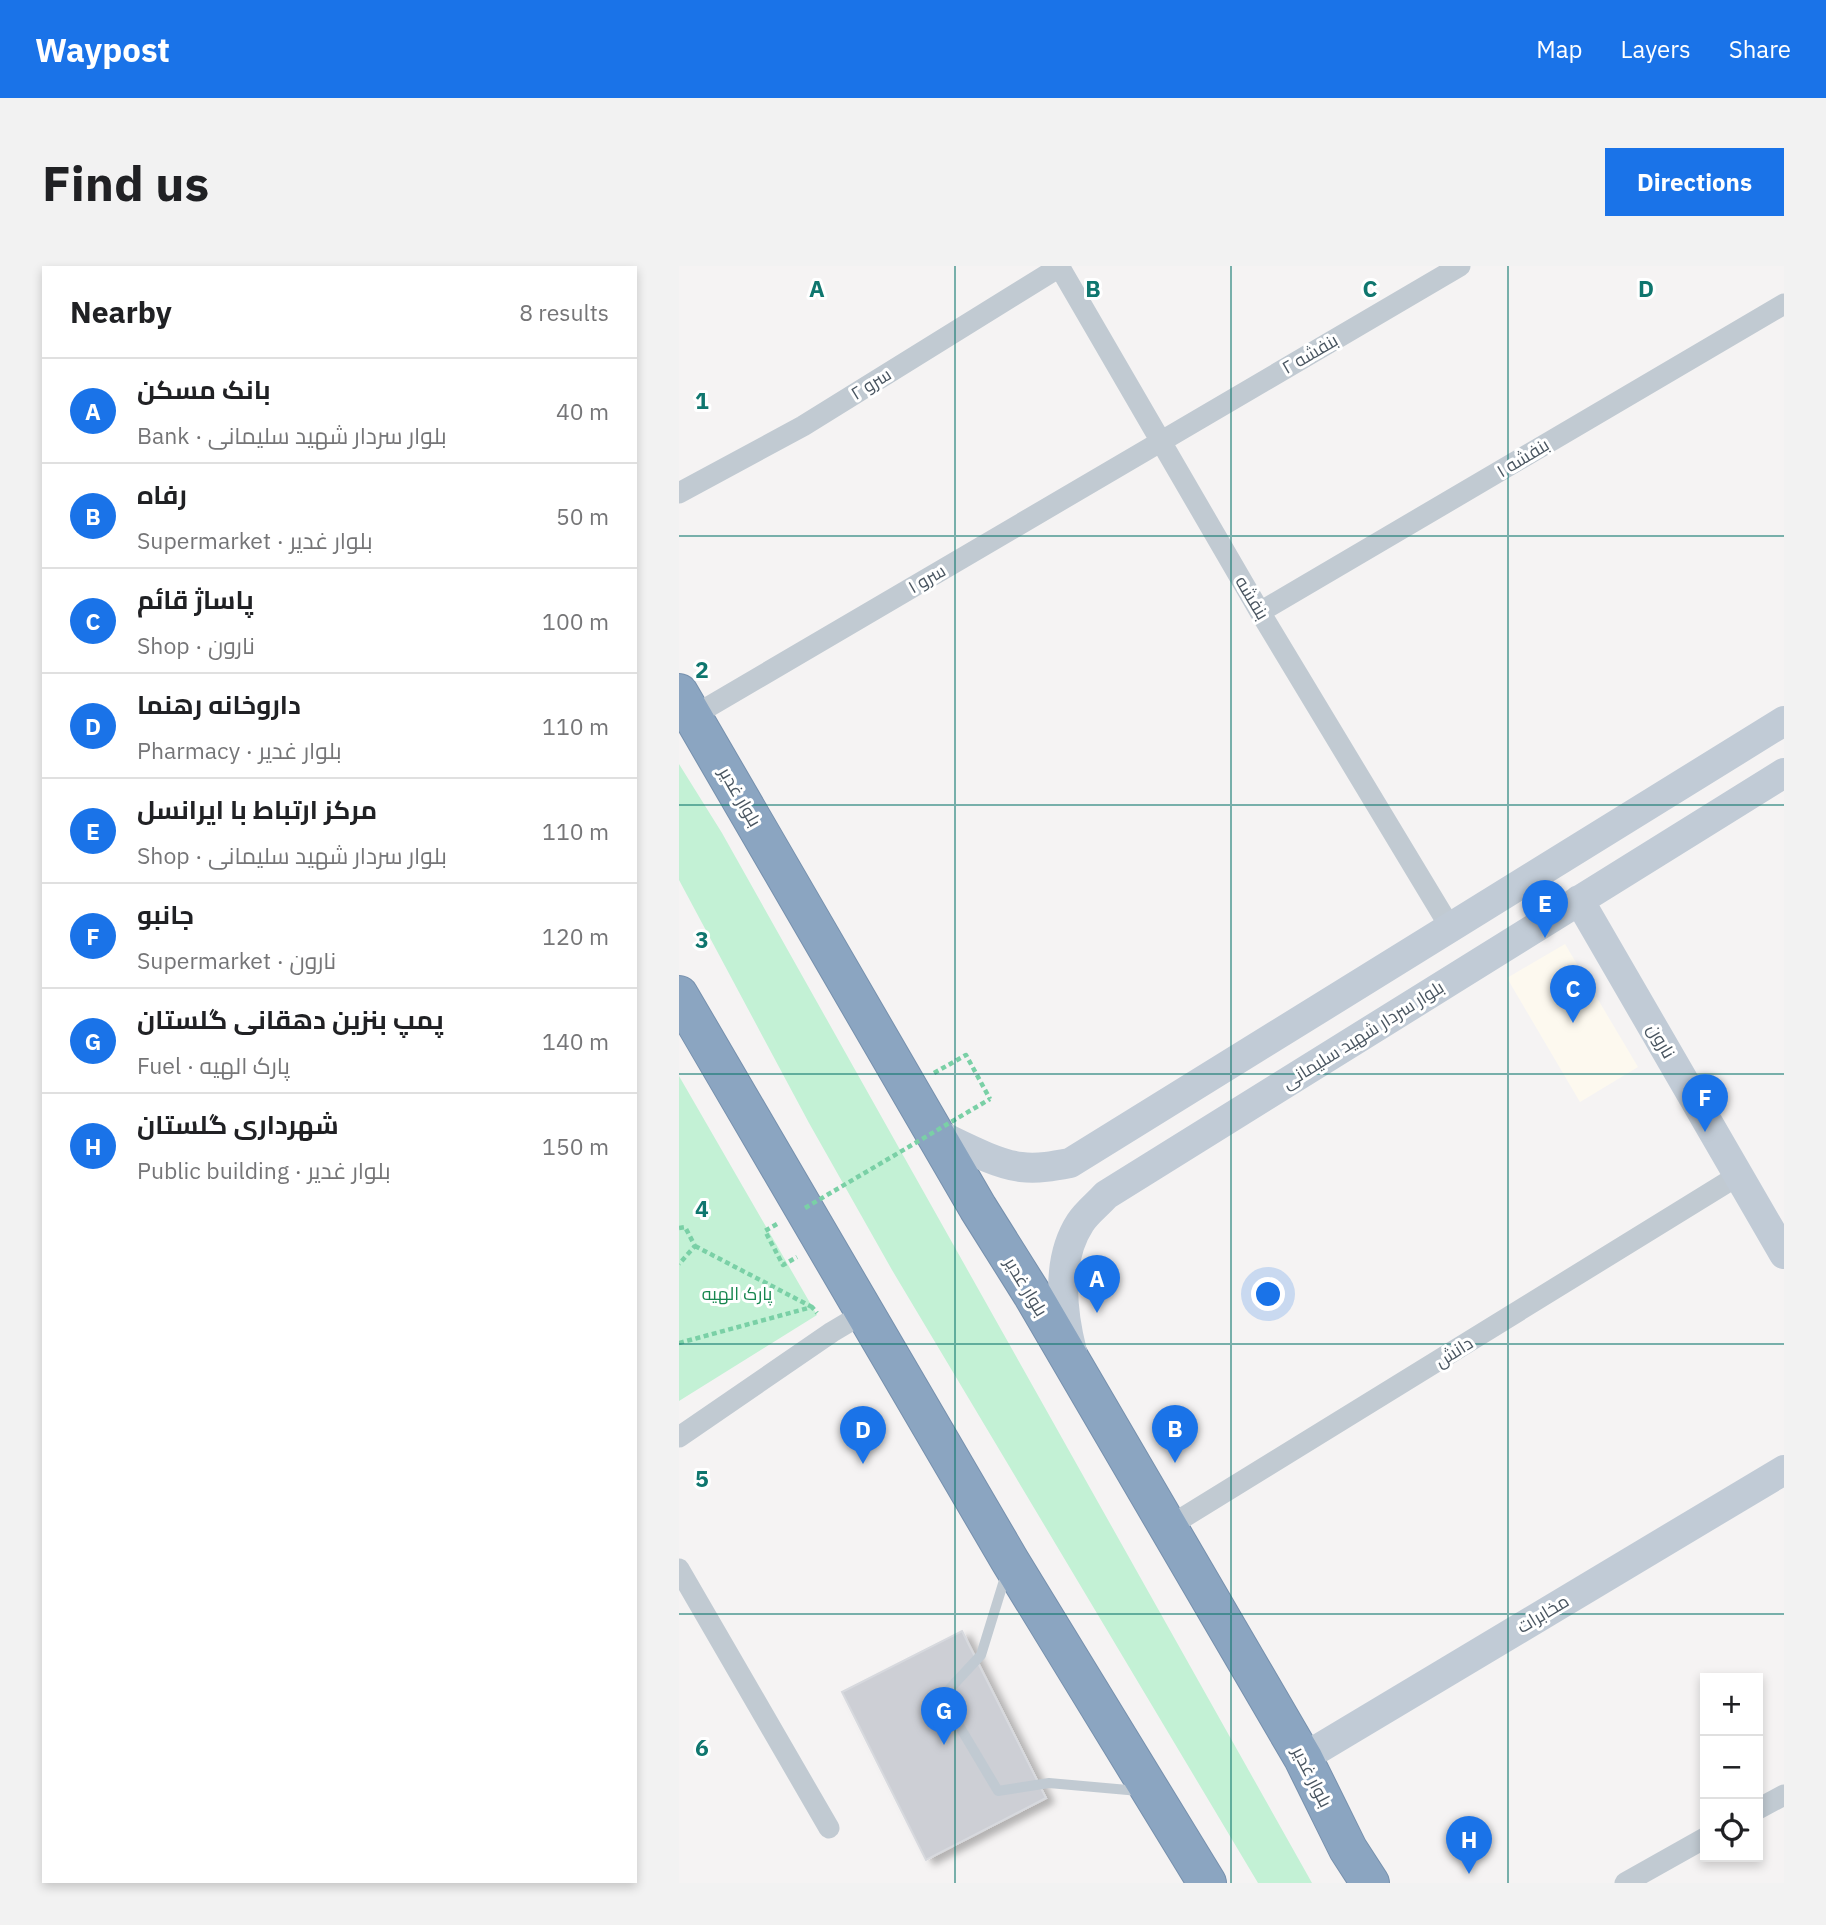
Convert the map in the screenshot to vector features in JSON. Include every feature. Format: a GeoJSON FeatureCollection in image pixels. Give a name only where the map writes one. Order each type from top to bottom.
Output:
{"type":"FeatureCollection","features":[{"type":"Feature","properties":{"kind":"highway","name":"بلوار غدیر"},"geometry":{"type":"LineString","coordinates":[[686,704],[1303,1758],[1350,1866],[1370,1883]]}},
{"type":"Feature","properties":{"kind":"highway"},"geometry":{"type":"LineString","coordinates":[[679,995],[805,1208],[848,1323],[1010,1562],[1207,1883]]}},
{"type":"Feature","properties":{"kind":"main road"},"geometry":{"type":"LineString","coordinates":[[935,1133],[1019,1167],[1047,1168],[1070,1163],[1784,721]]}},
{"type":"Feature","properties":{"kind":"main road","name":"بلوار سردار شهید سلیمانی"},"geometry":{"type":"LineString","coordinates":[[1077,1373],[1066,1325],[1063,1282],[1066,1255],[1080,1223],[1106,1195],[1784,773]]}},
{"type":"Feature","properties":{"kind":"main road","name":"نارون"},"geometry":{"type":"LineString","coordinates":[[1579,900],[1784,1254]]}},
{"type":"Feature","properties":{"kind":"main road","name":"مخابرات"},"geometry":{"type":"LineString","coordinates":[[1303,1758],[1784,1470]]}},
{"type":"Feature","properties":{"kind":"street","name":"بنفشه"},"geometry":{"type":"LineString","coordinates":[[1060,266],[1260,612],[1450,927]]}},
{"type":"Feature","properties":{"kind":"street","name":"سرو ۲"},"geometry":{"type":"LineString","coordinates":[[679,493],[803,426],[1060,266]]}},
{"type":"Feature","properties":{"kind":"street","name":"بنفشه ۲"},"geometry":{"type":"LineString","coordinates":[[1160,442],[1460,266]]}},
{"type":"Feature","properties":{"kind":"street","name":"بنفشه ۱"},"geometry":{"type":"LineString","coordinates":[[1260,612],[1784,304]]}},
{"type":"Feature","properties":{"kind":"street","name":"سرو ۱"},"geometry":{"type":"LineString","coordinates":[[686,704],[1160,442]]}},
{"type":"Feature","properties":{"kind":"street","name":"دانش"},"geometry":{"type":"LineString","coordinates":[[1168,1527],[1739,1175]]}},
{"type":"Feature","properties":{"kind":"street"},"geometry":{"type":"LineString","coordinates":[[679,1437],[848,1323]]}},
{"type":"Feature","properties":{"kind":"street"},"geometry":{"type":"LineString","coordinates":[[679,1569],[829,1828]]}},
{"type":"Feature","properties":{"kind":"street"},"geometry":{"type":"LineString","coordinates":[[1763,1806],[1784,1794]]}},
{"type":"Feature","properties":{"kind":"street"},"geometry":{"type":"LineString","coordinates":[[1625,1883],[1700,1841]]}},
{"type":"Feature","properties":{"kind":"lane"},"geometry":{"type":"LineString","coordinates":[[1010,1562],[981,1655],[942,1698],[998,1791],[1049,1783],[1151,1792]]}},
{"type":"Feature","properties":{"kind":"path"},"geometry":{"type":"LineString","coordinates":[[805,1208],[990,1099],[966,1055]]}},
{"type":"Feature","properties":{"kind":"path"},"geometry":{"type":"LineString","coordinates":[[679,1228],[685,1227],[695,1246],[848,1323]]}},
{"type":"Feature","properties":{"kind":"path"},"geometry":{"type":"LineString","coordinates":[[765,1231],[783,1265]]}},
{"type":"Feature","properties":{"kind":"path"},"geometry":{"type":"LineString","coordinates":[[679,1264],[695,1246]]}},
{"type":"Feature","properties":{"kind":"path"},"geometry":{"type":"LineString","coordinates":[[679,1343],[812,1307]]}},
{"type":"Feature","properties":{"kind":"shaded area"},"geometry":{"type":"Polygon","coordinates":[[[1565,944],[1638,1067],[1580,1102],[1507,978],[1565,944]]]}},
{"type":"Feature","properties":{"kind":"green space"},"geometry":{"type":"Polygon","coordinates":[[[679,764],[722,833],[1312,1883],[1258,1883],[892,1270],[809,1123],[679,880],[679,764]]]}},
{"type":"Feature","properties":{"kind":"green space","name":"پارک الهیه"},"geometry":{"type":"Polygon","coordinates":[[[679,1076],[817,1315],[679,1401],[679,1076]]]}},
{"type":"Feature","properties":{"kind":"building"},"geometry":{"type":"Polygon","coordinates":[[[962,1631],[1046,1798],[926,1860],[842,1692],[962,1631]]]}},
{"type":"Feature","properties":{"kind":"place","name":"مرکز ارتباط با ایرانسل"},"geometry":{"type":"Point","coordinates":[1545,938]}},
{"type":"Feature","properties":{"kind":"place","name":"پاساژ قائم"},"geometry":{"type":"Point","coordinates":[1573,1023]}},
{"type":"Feature","properties":{"kind":"place","name":"جانبو"},"geometry":{"type":"Point","coordinates":[1705,1132]}},
{"type":"Feature","properties":{"kind":"place","name":"بانک مسکن"},"geometry":{"type":"Point","coordinates":[1097,1313]}},
{"type":"Feature","properties":{"kind":"place","name":"رفاه"},"geometry":{"type":"Point","coordinates":[1175,1463]}},
{"type":"Feature","properties":{"kind":"place","name":"داروخانه رهنما"},"geometry":{"type":"Point","coordinates":[863,1464]}},
{"type":"Feature","properties":{"kind":"place","name":"پمپ بنزین دهقانی گلستان"},"geometry":{"type":"Point","coordinates":[944,1745]}},
{"type":"Feature","properties":{"kind":"place","name":"شهرداری گلستان"},"geometry":{"type":"Point","coordinates":[1469,1874]}}]}
